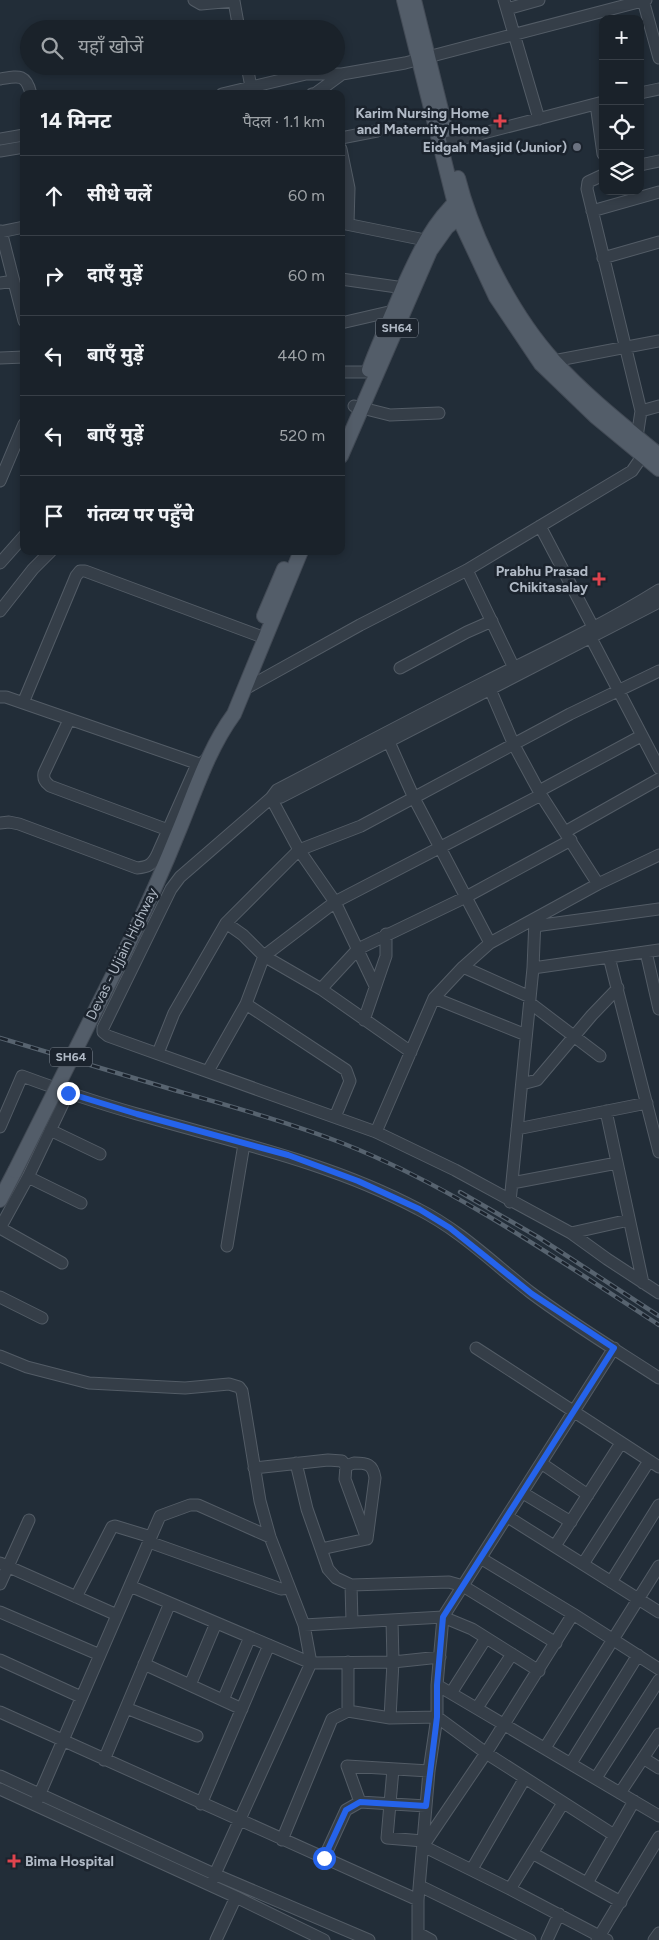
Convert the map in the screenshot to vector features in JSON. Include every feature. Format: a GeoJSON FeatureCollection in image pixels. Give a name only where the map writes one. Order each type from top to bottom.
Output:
{"type":"FeatureCollection","features":[{"type":"Feature","properties":{"kind":"main road"},"geometry":{"type":"LineString","coordinates":[[404,0],[424,58],[449,142],[461,206]]}},
{"type":"Feature","properties":{"kind":"main road"},"geometry":{"type":"LineString","coordinates":[[414,0],[424,58],[461,206],[496,297],[522,338],[547,362],[659,455]]}},
{"type":"Feature","properties":{"kind":"main road","name":"SH64"},"geometry":{"type":"LineString","coordinates":[[345,444],[368,372],[426,240],[442,217],[461,206]]}},
{"type":"Feature","properties":{"kind":"main road","name":"SH64"},"geometry":{"type":"LineString","coordinates":[[345,428],[358,407],[430,251],[461,206]]}},
{"type":"Feature","properties":{"kind":"main road"},"geometry":{"type":"LineString","coordinates":[[547,362],[594,416],[659,468]]}},
{"type":"Feature","properties":{"kind":"main road","name":"Devas - Ujjain Highway"},"geometry":{"type":"LineString","coordinates":[[220,733],[225,709],[290,555]]}},
{"type":"Feature","properties":{"kind":"main road","name":"Devas - Ujjain Highway"},"geometry":{"type":"LineString","coordinates":[[21,1174],[160,875],[199,780],[204,760],[234,714],[299,555]]}},
{"type":"Feature","properties":{"kind":"main road","name":"SH64"},"geometry":{"type":"LineString","coordinates":[[0,1200],[21,1174]]}},
{"type":"Feature","properties":{"kind":"street"},"geometry":{"type":"LineString","coordinates":[[194,0],[201,4],[237,1],[239,20]]}},
{"type":"Feature","properties":{"kind":"street"},"geometry":{"type":"LineString","coordinates":[[538,0],[506,4],[539,118]]}},
{"type":"Feature","properties":{"kind":"street"},"geometry":{"type":"LineString","coordinates":[[345,73],[424,58],[644,0],[659,58]]}},
{"type":"Feature","properties":{"kind":"street"},"geometry":{"type":"LineString","coordinates":[[249,75],[251,87]]}},
{"type":"Feature","properties":{"kind":"street"},"geometry":{"type":"LineString","coordinates":[[239,90],[302,75]]}},
{"type":"Feature","properties":{"kind":"street"},"geometry":{"type":"LineString","coordinates":[[325,90],[341,75]]}},
{"type":"Feature","properties":{"kind":"street"},"geometry":{"type":"LineString","coordinates":[[0,79],[16,76],[22,78],[28,84],[30,90]]}},
{"type":"Feature","properties":{"kind":"street"},"geometry":{"type":"LineString","coordinates":[[644,92],[659,89]]}},
{"type":"Feature","properties":{"kind":"street"},"geometry":{"type":"LineString","coordinates":[[449,142],[599,103]]}},
{"type":"Feature","properties":{"kind":"street"},"geometry":{"type":"LineString","coordinates":[[600,105],[603,150]]}},
{"type":"Feature","properties":{"kind":"street"},"geometry":{"type":"LineString","coordinates":[[345,137],[377,131]]}},
{"type":"Feature","properties":{"kind":"street"},"geometry":{"type":"LineString","coordinates":[[0,139],[20,136]]}},
{"type":"Feature","properties":{"kind":"street"},"geometry":{"type":"LineString","coordinates":[[0,151],[20,148]]}},
{"type":"Feature","properties":{"kind":"street"},"geometry":{"type":"LineString","coordinates":[[644,165],[659,161]]}},
{"type":"Feature","properties":{"kind":"street"},"geometry":{"type":"LineString","coordinates":[[345,168],[349,188],[345,217]]}},
{"type":"Feature","properties":{"kind":"street"},"geometry":{"type":"LineString","coordinates":[[599,177],[588,182],[586,189],[641,411],[637,437]]}},
{"type":"Feature","properties":{"kind":"street"},"geometry":{"type":"LineString","coordinates":[[592,210],[659,192]]}},
{"type":"Feature","properties":{"kind":"street"},"geometry":{"type":"LineString","coordinates":[[345,224],[426,240]]}},
{"type":"Feature","properties":{"kind":"street"},"geometry":{"type":"LineString","coordinates":[[20,228],[0,232],[20,305]]}},
{"type":"Feature","properties":{"kind":"street"},"geometry":{"type":"LineString","coordinates":[[603,258],[659,242]]}},
{"type":"Feature","properties":{"kind":"street"},"geometry":{"type":"LineString","coordinates":[[345,280],[404,288]]}},
{"type":"Feature","properties":{"kind":"street"},"geometry":{"type":"LineString","coordinates":[[0,283],[14,281]]}},
{"type":"Feature","properties":{"kind":"street"},"geometry":{"type":"LineString","coordinates":[[345,322],[393,312]]}},
{"type":"Feature","properties":{"kind":"street"},"geometry":{"type":"LineString","coordinates":[[547,362],[659,341]]}},
{"type":"Feature","properties":{"kind":"street"},"geometry":{"type":"LineString","coordinates":[[0,358],[20,357]]}},
{"type":"Feature","properties":{"kind":"street"},"geometry":{"type":"LineString","coordinates":[[345,372],[368,372]]}},
{"type":"Feature","properties":{"kind":"street"},"geometry":{"type":"LineString","coordinates":[[641,411],[659,406]]}},
{"type":"Feature","properties":{"kind":"street"},"geometry":{"type":"LineString","coordinates":[[358,407],[390,415],[439,413]]}},
{"type":"Feature","properties":{"kind":"street"},"geometry":{"type":"LineString","coordinates":[[0,482],[20,434]]}},
{"type":"Feature","properties":{"kind":"street"},"geometry":{"type":"LineString","coordinates":[[243,690],[360,625],[467,570],[632,471],[643,455]]}},
{"type":"Feature","properties":{"kind":"street"},"geometry":{"type":"LineString","coordinates":[[540,526],[641,736],[654,749],[659,768]]}},
{"type":"Feature","properties":{"kind":"street"},"geometry":{"type":"LineString","coordinates":[[0,563],[20,540]]}},
{"type":"Feature","properties":{"kind":"street"},"geometry":{"type":"LineString","coordinates":[[0,611],[33,569],[47,555]]}},
{"type":"Feature","properties":{"kind":"street"},"geometry":{"type":"LineString","coordinates":[[467,570],[514,668]]}},
{"type":"Feature","properties":{"kind":"street"},"geometry":{"type":"LineString","coordinates":[[23,703],[76,576],[80,571],[85,571],[256,635]]}},
{"type":"Feature","properties":{"kind":"street"},"geometry":{"type":"LineString","coordinates":[[271,798],[281,797],[490,689],[592,633],[659,590]]}},
{"type":"Feature","properties":{"kind":"street"},"geometry":{"type":"LineString","coordinates":[[659,602],[514,668],[277,790],[271,798],[180,877],[171,889],[104,1024],[103,1032],[108,1036],[376,1132],[455,1170],[510,1202],[571,1233],[659,1293]]}},
{"type":"Feature","properties":{"kind":"street"},"geometry":{"type":"LineString","coordinates":[[400,668],[467,632],[492,621]]}},
{"type":"Feature","properties":{"kind":"street"},"geometry":{"type":"LineString","coordinates":[[158,1053],[174,1013],[226,923],[299,850],[361,826],[570,714],[659,671]]}},
{"type":"Feature","properties":{"kind":"street"},"geometry":{"type":"LineString","coordinates":[[490,689],[514,745],[540,793],[598,884]]}},
{"type":"Feature","properties":{"kind":"street"},"geometry":{"type":"LineString","coordinates":[[0,697],[6,697],[69,720],[204,760],[195,769],[153,863],[144,868],[137,868],[19,824],[10,822],[0,824]]}},
{"type":"Feature","properties":{"kind":"street"},"geometry":{"type":"LineString","coordinates":[[69,720],[44,773],[43,777],[46,782],[50,786],[168,830]]}},
{"type":"Feature","properties":{"kind":"street"},"geometry":{"type":"LineString","coordinates":[[208,1071],[246,1004],[264,956],[334,902],[440,848],[641,736]]}},
{"type":"Feature","properties":{"kind":"street"},"geometry":{"type":"LineString","coordinates":[[390,742],[414,798],[490,942]]}},
{"type":"Feature","properties":{"kind":"street"},"geometry":{"type":"LineString","coordinates":[[322,989],[358,949],[466,897],[659,780]]}},
{"type":"Feature","properties":{"kind":"street"},"geometry":{"type":"LineString","coordinates":[[271,798],[299,850],[334,902],[375,986]]}},
{"type":"Feature","properties":{"kind":"street"},"geometry":{"type":"LineString","coordinates":[[376,1132],[434,998],[463,966],[490,942],[535,923],[598,884],[659,855]]}},
{"type":"Feature","properties":{"kind":"street"},"geometry":{"type":"LineString","coordinates":[[535,923],[659,909]]}},
{"type":"Feature","properties":{"kind":"street"},"geometry":{"type":"LineString","coordinates":[[226,923],[243,935],[264,956],[322,989],[411,1052]]}},
{"type":"Feature","properties":{"kind":"street"},"geometry":{"type":"LineString","coordinates":[[510,1202],[533,968],[535,923]]}},
{"type":"Feature","properties":{"kind":"street"},"geometry":{"type":"LineString","coordinates":[[364,1020],[386,956],[386,934]]}},
{"type":"Feature","properties":{"kind":"street"},"geometry":{"type":"LineString","coordinates":[[533,968],[659,950]]}},
{"type":"Feature","properties":{"kind":"street"},"geometry":{"type":"LineString","coordinates":[[646,952],[659,1009]]}},
{"type":"Feature","properties":{"kind":"street"},"geometry":{"type":"LineString","coordinates":[[610,957],[646,1103],[656,1126],[659,1152]]}},
{"type":"Feature","properties":{"kind":"street"},"geometry":{"type":"LineString","coordinates":[[463,966],[530,1000],[600,1056]]}},
{"type":"Feature","properties":{"kind":"street"},"geometry":{"type":"LineString","coordinates":[[522,1084],[536,1080],[618,988]]}},
{"type":"Feature","properties":{"kind":"street"},"geometry":{"type":"LineString","coordinates":[[434,998],[526,1035]]}},
{"type":"Feature","properties":{"kind":"street"},"geometry":{"type":"LineString","coordinates":[[246,1004],[346,1070],[350,1081],[335,1117]]}},
{"type":"Feature","properties":{"kind":"street"},"geometry":{"type":"LineString","coordinates":[[0,1127],[22,1076],[68,1093],[288,1155],[358,1181],[419,1209],[450,1228],[532,1294],[659,1378]]}},
{"type":"Feature","properties":{"kind":"street"},"geometry":{"type":"LineString","coordinates":[[62,1263],[0,1228],[21,1174],[50,1130],[68,1093]]}},
{"type":"Feature","properties":{"kind":"street"},"geometry":{"type":"LineString","coordinates":[[517,1129],[646,1103]]}},
{"type":"Feature","properties":{"kind":"street"},"geometry":{"type":"LineString","coordinates":[[606,1111],[643,1283]]}},
{"type":"Feature","properties":{"kind":"street"},"geometry":{"type":"LineString","coordinates":[[50,1130],[100,1154]]}},
{"type":"Feature","properties":{"kind":"street"},"geometry":{"type":"LineString","coordinates":[[226,1246],[244,1144]]}},
{"type":"Feature","properties":{"kind":"street"},"geometry":{"type":"LineString","coordinates":[[512,1182],[617,1163]]}},
{"type":"Feature","properties":{"kind":"street"},"geometry":{"type":"LineString","coordinates":[[21,1174],[81,1203]]}},
{"type":"Feature","properties":{"kind":"street"},"geometry":{"type":"LineString","coordinates":[[571,1233],[629,1220]]}},
{"type":"Feature","properties":{"kind":"street"},"geometry":{"type":"LineString","coordinates":[[0,1297],[42,1318]]}},
{"type":"Feature","properties":{"kind":"street"},"geometry":{"type":"LineString","coordinates":[[476,1348],[659,1468]]}},
{"type":"Feature","properties":{"kind":"street"},"geometry":{"type":"LineString","coordinates":[[431,1940],[418,1937],[418,1900],[429,1771],[437,1717],[437,1685],[443,1617],[482,1559],[614,1348]]}},
{"type":"Feature","properties":{"kind":"street"},"geometry":{"type":"LineString","coordinates":[[0,1356],[27,1367],[89,1383],[185,1388],[230,1384],[239,1387],[242,1391],[260,1502],[270,1537],[304,1625],[311,1663],[212,1880]]}},
{"type":"Feature","properties":{"kind":"street"},"geometry":{"type":"LineString","coordinates":[[555,1546],[621,1443]]}},
{"type":"Feature","properties":{"kind":"street"},"geometry":{"type":"LineString","coordinates":[[254,1468],[328,1460],[342,1461],[346,1466],[345,1479],[367,1539]]}},
{"type":"Feature","properties":{"kind":"street"},"geometry":{"type":"LineString","coordinates":[[583,1564],[649,1461]]}},
{"type":"Feature","properties":{"kind":"street"},"geometry":{"type":"LineString","coordinates":[[346,1466],[354,1462],[362,1463],[374,1469],[375,1478],[367,1539]]}},
{"type":"Feature","properties":{"kind":"street"},"geometry":{"type":"LineString","coordinates":[[296,1463],[307,1509],[328,1569],[336,1578],[351,1585],[449,1582],[463,1586],[556,1642]]}},
{"type":"Feature","properties":{"kind":"street"},"geometry":{"type":"LineString","coordinates":[[541,1463],[588,1495]]}},
{"type":"Feature","properties":{"kind":"street"},"geometry":{"type":"LineString","coordinates":[[523,1493],[571,1522]]}},
{"type":"Feature","properties":{"kind":"street"},"geometry":{"type":"LineString","coordinates":[[611,1582],[659,1504]]}},
{"type":"Feature","properties":{"kind":"street"},"geometry":{"type":"LineString","coordinates":[[37,1800],[160,1516],[190,1505],[198,1505],[270,1537]]}},
{"type":"Feature","properties":{"kind":"street"},"geometry":{"type":"LineString","coordinates":[[508,1516],[659,1612]]}},
{"type":"Feature","properties":{"kind":"street"},"geometry":{"type":"LineString","coordinates":[[0,1584],[4,1564],[29,1520]]}},
{"type":"Feature","properties":{"kind":"street"},"geometry":{"type":"LineString","coordinates":[[76,1597],[112,1527],[116,1526],[281,1589],[289,1588]]}},
{"type":"Feature","properties":{"kind":"street"},"geometry":{"type":"LineString","coordinates":[[321,1549],[367,1539]]}},
{"type":"Feature","properties":{"kind":"street"},"geometry":{"type":"LineString","coordinates":[[482,1559],[659,1669]]}},
{"type":"Feature","properties":{"kind":"street"},"geometry":{"type":"LineString","coordinates":[[4,1564],[117,1615]]}},
{"type":"Feature","properties":{"kind":"street"},"geometry":{"type":"LineString","coordinates":[[545,1748],[659,1566]]}},
{"type":"Feature","properties":{"kind":"street"},"geometry":{"type":"LineString","coordinates":[[351,1585],[352,1622]]}},
{"type":"Feature","properties":{"kind":"street"},"geometry":{"type":"LineString","coordinates":[[130,1586],[311,1663],[393,1662],[440,1657]]}},
{"type":"Feature","properties":{"kind":"street"},"geometry":{"type":"LineString","coordinates":[[104,1760],[170,1603]]}},
{"type":"Feature","properties":{"kind":"street"},"geometry":{"type":"LineString","coordinates":[[0,1612],[100,1655]]}},
{"type":"Feature","properties":{"kind":"street"},"geometry":{"type":"LineString","coordinates":[[423,1844],[505,1724],[573,1614]]}},
{"type":"Feature","properties":{"kind":"street"},"geometry":{"type":"LineString","coordinates":[[304,1625],[443,1617],[472,1629],[539,1671]]}},
{"type":"Feature","properties":{"kind":"street"},"geometry":{"type":"LineString","coordinates":[[390,1718],[393,1662],[392,1620]]}},
{"type":"Feature","properties":{"kind":"street"},"geometry":{"type":"LineString","coordinates":[[190,1685],[216,1623]]}},
{"type":"Feature","properties":{"kind":"street"},"geometry":{"type":"LineString","coordinates":[[223,1700],[250,1637]]}},
{"type":"Feature","properties":{"kind":"street"},"geometry":{"type":"LineString","coordinates":[[451,1693],[486,1638]]}},
{"type":"Feature","properties":{"kind":"street"},"geometry":{"type":"LineString","coordinates":[[201,1804],[269,1645]]}},
{"type":"Feature","properties":{"kind":"street"},"geometry":{"type":"LineString","coordinates":[[477,1708],[512,1654]]}},
{"type":"Feature","properties":{"kind":"street"},"geometry":{"type":"LineString","coordinates":[[571,1763],[638,1655]]}},
{"type":"Feature","properties":{"kind":"street"},"geometry":{"type":"LineString","coordinates":[[0,1660],[81,1697]]}},
{"type":"Feature","properties":{"kind":"street"},"geometry":{"type":"LineString","coordinates":[[348,1662],[348,1711]]}},
{"type":"Feature","properties":{"kind":"street"},"geometry":{"type":"LineString","coordinates":[[144,1664],[242,1709]]}},
{"type":"Feature","properties":{"kind":"street"},"geometry":{"type":"LineString","coordinates":[[596,1778],[659,1680]]}},
{"type":"Feature","properties":{"kind":"street"},"geometry":{"type":"LineString","coordinates":[[437,1685],[659,1816]]}},
{"type":"Feature","properties":{"kind":"street"},"geometry":{"type":"LineString","coordinates":[[126,1708],[197,1736]]}},
{"type":"Feature","properties":{"kind":"street"},"geometry":{"type":"LineString","coordinates":[[282,1840],[332,1719],[348,1711],[390,1718],[437,1717],[486,1753],[614,1836]]}},
{"type":"Feature","properties":{"kind":"street"},"geometry":{"type":"LineString","coordinates":[[0,1712],[418,1900]]}},
{"type":"Feature","properties":{"kind":"street"},"geometry":{"type":"LineString","coordinates":[[620,1793],[659,1734]]}},
{"type":"Feature","properties":{"kind":"street"},"geometry":{"type":"LineString","coordinates":[[643,1758],[659,1768]]}},
{"type":"Feature","properties":{"kind":"street"},"geometry":{"type":"LineString","coordinates":[[360,1802],[347,1766],[429,1771]]}},
{"type":"Feature","properties":{"kind":"street"},"geometry":{"type":"LineString","coordinates":[[393,1769],[387,1838],[423,1844],[560,1914],[601,1939],[620,1902],[659,1837]]}},
{"type":"Feature","properties":{"kind":"street"},"geometry":{"type":"LineString","coordinates":[[0,1776],[37,1800]]}},
{"type":"Feature","properties":{"kind":"street"},"geometry":{"type":"LineString","coordinates":[[472,1869],[525,1778]]}},
{"type":"Feature","properties":{"kind":"street"},"geometry":{"type":"LineString","coordinates":[[0,1789],[37,1800],[212,1880],[369,1940]]}},
{"type":"Feature","properties":{"kind":"street"},"geometry":{"type":"LineString","coordinates":[[587,1884],[634,1801]]}},
{"type":"Feature","properties":{"kind":"street"},"geometry":{"type":"LineString","coordinates":[[324,1858],[346,1810],[360,1802],[426,1806]]}},
{"type":"Feature","properties":{"kind":"street"},"geometry":{"type":"LineString","coordinates":[[510,1889],[563,1803]]}},
{"type":"Feature","properties":{"kind":"street"},"geometry":{"type":"LineString","coordinates":[[532,1853],[620,1902]]}},
{"type":"Feature","properties":{"kind":"street"},"geometry":{"type":"LineString","coordinates":[[212,1880],[236,1897],[324,1940]]}},
{"type":"Feature","properties":{"kind":"street"},"geometry":{"type":"LineString","coordinates":[[420,1886],[530,1940]]}},
{"type":"Feature","properties":{"kind":"street"},"geometry":{"type":"LineString","coordinates":[[216,1940],[236,1897]]}},
{"type":"Feature","properties":{"kind":"street"},"geometry":{"type":"LineString","coordinates":[[548,1940],[560,1914]]}},
{"type":"Feature","properties":{"kind":"street"},"geometry":{"type":"LineString","coordinates":[[654,1940],[659,1933]]}},
{"type":"Feature","properties":{"kind":"railway"},"geometry":{"type":"LineString","coordinates":[[0,1038],[279,1121],[321,1135],[384,1161],[466,1203],[505,1226],[659,1325]]}},
{"type":"Feature","properties":{"kind":"railway"},"geometry":{"type":"LineString","coordinates":[[460,1192],[538,1237],[659,1316]]}},
{"type":"Feature","properties":{"kind":"place","name":"Karim Nursing Home and Maternity Home"},"geometry":{"type":"Point","coordinates":[500,121]}},
{"type":"Feature","properties":{"kind":"place","name":"Eidgah Masjid (Junior)"},"geometry":{"type":"Point","coordinates":[577,147]}},
{"type":"Feature","properties":{"kind":"place","name":"Prabhu Prasad Chikitasalay"},"geometry":{"type":"Point","coordinates":[599,579]}},
{"type":"Feature","properties":{"kind":"place","name":"Bima Hospital"},"geometry":{"type":"Point","coordinates":[14,1861]}},
{"type":"Feature","properties":{"kind":"route"},"geometry":{"type":"LineString","coordinates":[[68,1093],[288,1155],[358,1181],[419,1209],[450,1228],[532,1294],[614,1348],[482,1559],[443,1617],[437,1685],[437,1717],[426,1806],[360,1802],[346,1810],[324,1858]]}}]}
